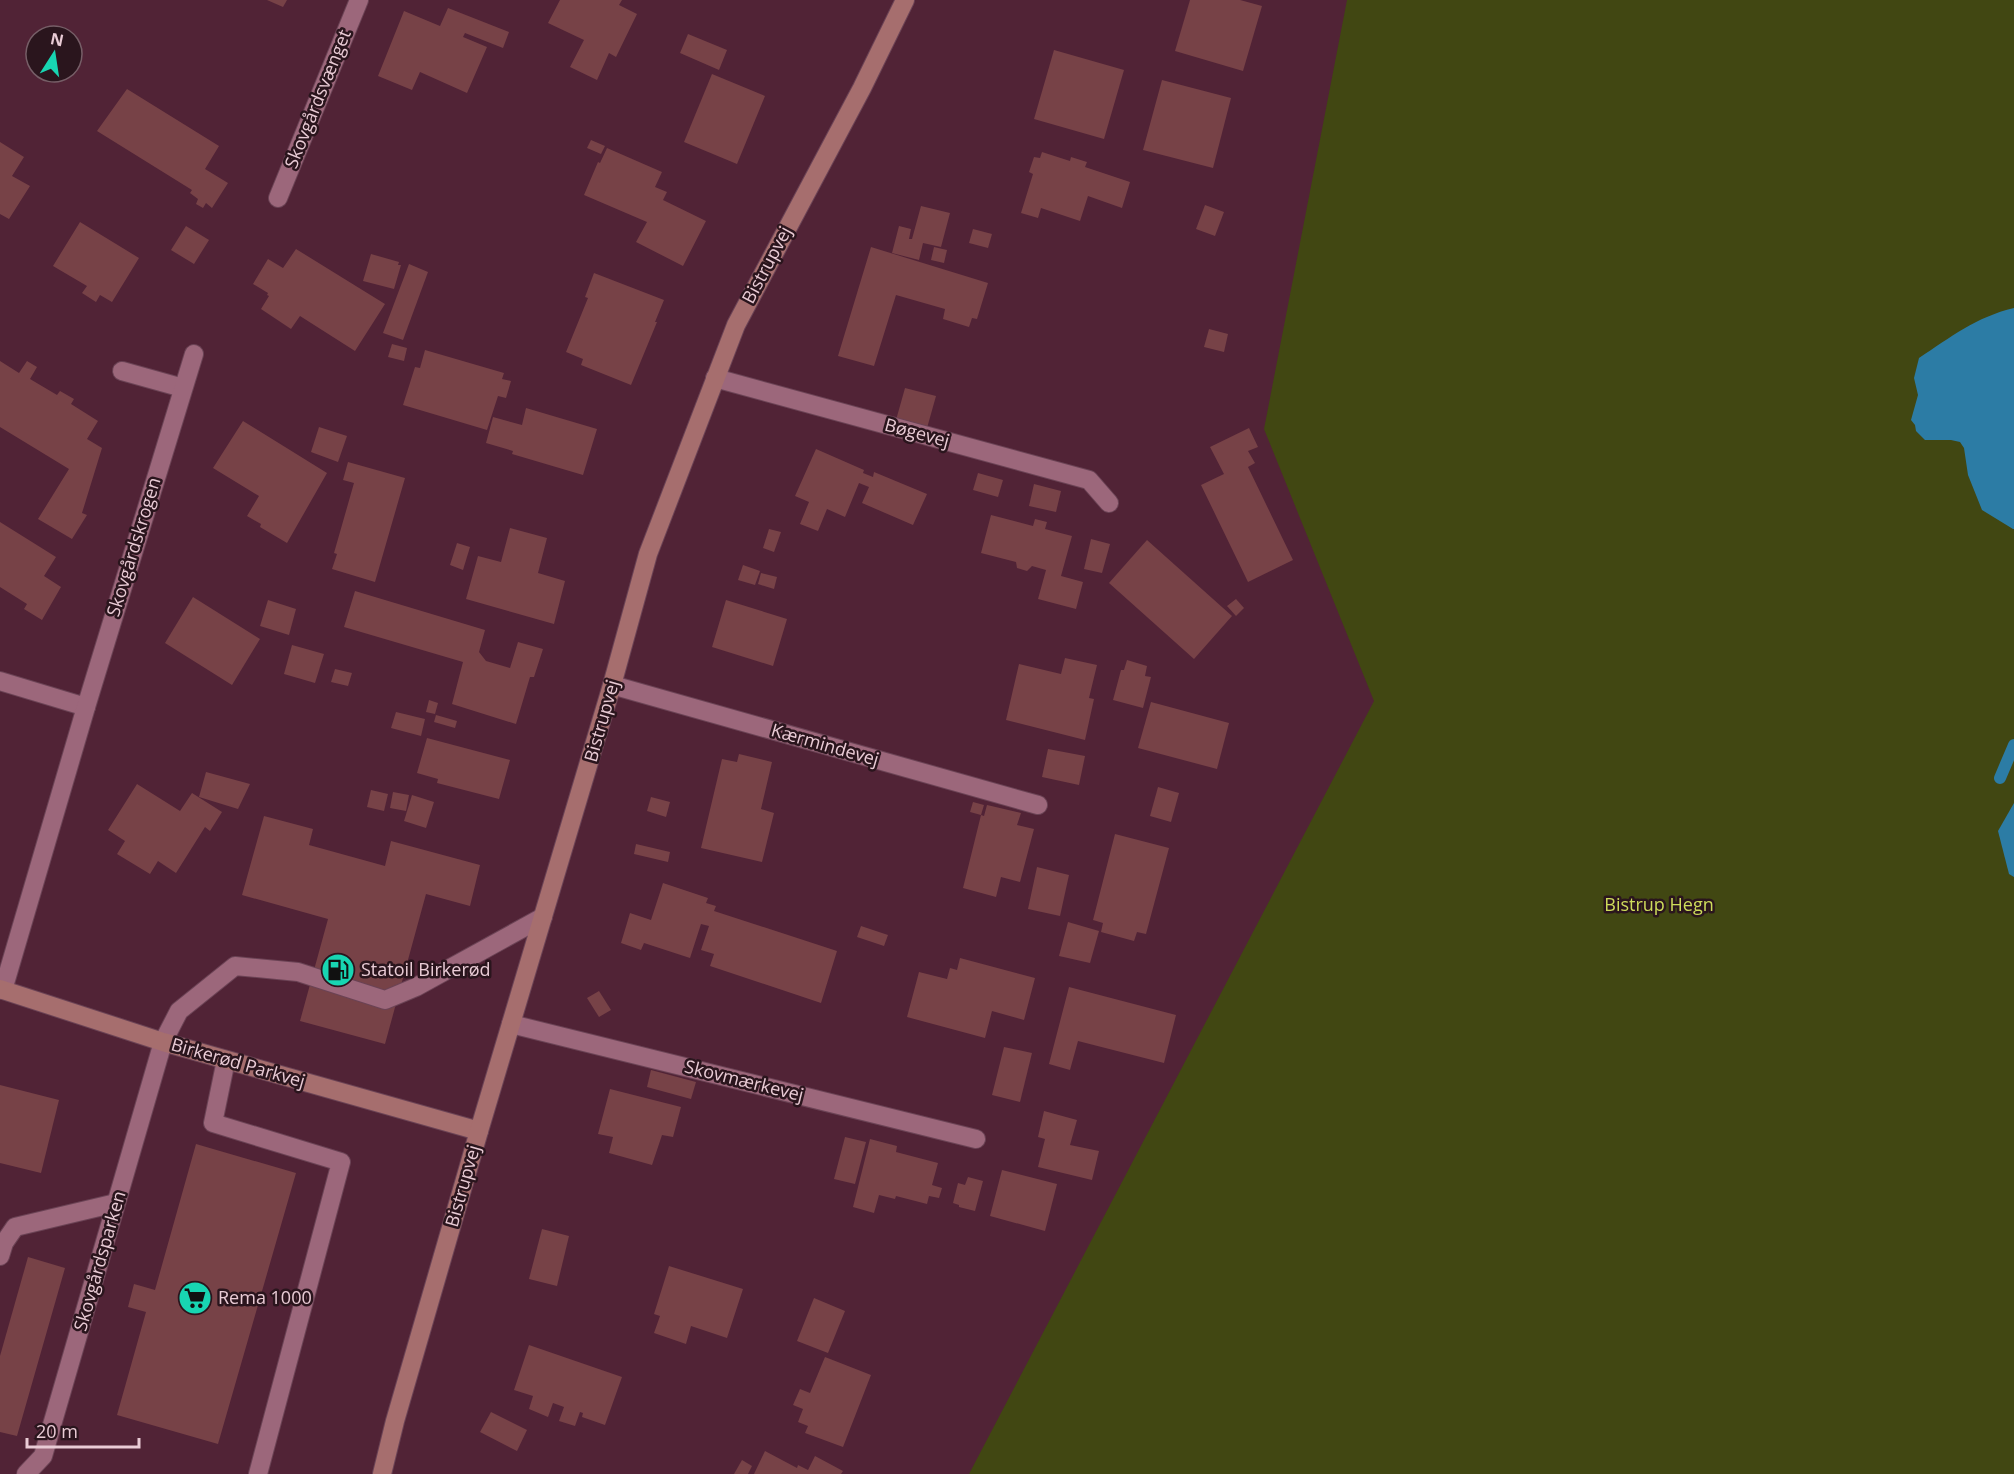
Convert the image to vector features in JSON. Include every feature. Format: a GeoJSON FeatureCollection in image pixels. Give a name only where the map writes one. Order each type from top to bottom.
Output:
{"type":"FeatureCollection","features":[{"type":"Feature","properties":{"kind":"main road","name":"Bistrupvej"},"geometry":{"type":"LineString","coordinates":[[382,1474],[478,1131],[612,685],[648,554],[736,325],[905,0]]}},
{"type":"Feature","properties":{"kind":"main road","name":"Birkerød Parkvej"},"geometry":{"type":"LineString","coordinates":[[1,989],[163,1042],[478,1131]]}},
{"type":"Feature","properties":{"kind":"street","name":"Skovgårdsvænget"},"geometry":{"type":"LineString","coordinates":[[278,198],[359,0]]}},
{"type":"Feature","properties":{"kind":"street","name":"Skovgårdskrogen"},"geometry":{"type":"LineString","coordinates":[[1,989],[194,354]]}},
{"type":"Feature","properties":{"kind":"street"},"geometry":{"type":"LineString","coordinates":[[122,370],[183,388]]}},
{"type":"Feature","properties":{"kind":"street","name":"Bøgevej"},"geometry":{"type":"LineString","coordinates":[[715,378],[1089,480],[1109,503]]}},
{"type":"Feature","properties":{"kind":"street"},"geometry":{"type":"LineString","coordinates":[[0,681],[86,707]]}},
{"type":"Feature","properties":{"kind":"street","name":"Kærmindevej"},"geometry":{"type":"LineString","coordinates":[[612,685],[1038,805]]}},
{"type":"Feature","properties":{"kind":"street","name":"Skovgårdsparken"},"geometry":{"type":"LineString","coordinates":[[26,1474],[43,1455],[163,1042],[179,1011],[235,966],[298,972],[386,1000],[416,987],[543,917]]}},
{"type":"Feature","properties":{"kind":"street","name":"Skovmærkevej"},"geometry":{"type":"LineString","coordinates":[[511,1024],[976,1139]]}},
{"type":"Feature","properties":{"kind":"street"},"geometry":{"type":"LineString","coordinates":[[226,1060],[213,1123],[341,1162],[258,1474]]}},
{"type":"Feature","properties":{"kind":"street"},"geometry":{"type":"LineString","coordinates":[[0,1256],[4,1243],[15,1227],[116,1203]]}},
{"type":"Feature","properties":{"kind":"green space","name":"Bistrup Hegn"},"geometry":{"type":"Polygon","coordinates":[[[1347,0],[2014,0],[2014,1474],[969,1474],[1374,701],[1264,429],[1347,0]]]}},
{"type":"Feature","properties":{"kind":"water"},"geometry":{"type":"Polygon","coordinates":[[[2014,308],[2013,529],[1982,510],[1968,475],[1964,448],[1960,442],[1925,440],[1916,431],[1911,420],[1918,395],[1914,378],[1919,358],[1976,322],[2014,308]]]}},
{"type":"Feature","properties":{"kind":"water"},"geometry":{"type":"Polygon","coordinates":[[[2014,803],[2014,877],[2009,874],[1998,831],[2014,803]]]}},
{"type":"Feature","properties":{"kind":"building"},"geometry":{"type":"Polygon","coordinates":[[[267,0],[287,0],[283,7],[267,0]]]}},
{"type":"Feature","properties":{"kind":"building"},"geometry":{"type":"Polygon","coordinates":[[[560,0],[622,0],[619,5],[637,14],[616,57],[609,53],[597,80],[570,67],[584,40],[548,23],[560,0]]]}},
{"type":"Feature","properties":{"kind":"building"},"geometry":{"type":"Polygon","coordinates":[[[1190,0],[1240,0],[1262,6],[1243,71],[1175,51],[1190,0]]]}},
{"type":"Feature","properties":{"kind":"building"},"geometry":{"type":"Polygon","coordinates":[[[448,8],[509,32],[503,48],[465,33],[463,37],[487,47],[467,93],[420,72],[412,90],[378,76],[404,11],[440,26],[448,8]]]}},
{"type":"Feature","properties":{"kind":"building"},"geometry":{"type":"Polygon","coordinates":[[[688,34],[727,50],[719,70],[680,53],[688,34]]]}},
{"type":"Feature","properties":{"kind":"building"},"geometry":{"type":"Polygon","coordinates":[[[1054,50],[1124,70],[1104,139],[1034,119],[1054,50]]]}},
{"type":"Feature","properties":{"kind":"building"},"geometry":{"type":"Polygon","coordinates":[[[712,74],[765,96],[737,164],[684,142],[712,74]]]}},
{"type":"Feature","properties":{"kind":"building"},"geometry":{"type":"Polygon","coordinates":[[[1162,80],[1231,98],[1213,168],[1143,150],[1162,80]]]}},
{"type":"Feature","properties":{"kind":"building"},"geometry":{"type":"Polygon","coordinates":[[[127,89],[219,146],[205,169],[228,183],[212,208],[206,203],[203,208],[196,204],[198,199],[190,193],[192,190],[97,131],[127,89]]]}},
{"type":"Feature","properties":{"kind":"building"},"geometry":{"type":"Polygon","coordinates":[[[591,140],[605,146],[601,154],[587,148],[591,140]]]}},
{"type":"Feature","properties":{"kind":"building"},"geometry":{"type":"Polygon","coordinates":[[[0,142],[24,157],[12,176],[30,186],[9,219],[0,214],[0,142]]]}},
{"type":"Feature","properties":{"kind":"building"},"geometry":{"type":"Polygon","coordinates":[[[607,148],[662,172],[655,187],[667,192],[663,200],[706,221],[683,266],[636,242],[647,222],[584,195],[598,162],[600,163],[607,148]]]}},
{"type":"Feature","properties":{"kind":"building"},"geometry":{"type":"Polygon","coordinates":[[[1042,152],[1070,161],[1071,157],[1087,162],[1085,167],[1130,182],[1122,208],[1088,196],[1080,221],[1041,208],[1038,218],[1021,213],[1033,174],[1029,172],[1034,157],[1040,158],[1042,152]]]}},
{"type":"Feature","properties":{"kind":"building"},"geometry":{"type":"Polygon","coordinates":[[[1205,205],[1224,212],[1215,236],[1196,229],[1205,205]]]}},
{"type":"Feature","properties":{"kind":"building"},"geometry":{"type":"Polygon","coordinates":[[[921,206],[950,213],[941,247],[923,243],[919,260],[892,253],[899,226],[911,229],[909,239],[912,239],[921,206]]]}},
{"type":"Feature","properties":{"kind":"building"},"geometry":{"type":"Polygon","coordinates":[[[80,222],[139,258],[112,302],[100,295],[96,302],[82,293],[87,286],[53,266],[80,222]]]}},
{"type":"Feature","properties":{"kind":"building"},"geometry":{"type":"Polygon","coordinates":[[[186,226],[209,240],[194,264],[171,250],[186,226]]]}},
{"type":"Feature","properties":{"kind":"building"},"geometry":{"type":"Polygon","coordinates":[[[973,229],[992,234],[988,248],[969,243],[973,229]]]}},
{"type":"Feature","properties":{"kind":"building"},"geometry":{"type":"Polygon","coordinates":[[[871,247],[988,283],[977,319],[972,318],[969,327],[943,319],[945,309],[896,295],[874,366],[838,356],[871,247]]]}},
{"type":"Feature","properties":{"kind":"building"},"geometry":{"type":"Polygon","coordinates":[[[934,247],[947,250],[944,263],[931,260],[934,247]]]}},
{"type":"Feature","properties":{"kind":"building"},"geometry":{"type":"Polygon","coordinates":[[[296,249],[385,304],[355,351],[300,316],[291,329],[261,309],[269,296],[253,284],[268,259],[283,268],[296,249]]]}},
{"type":"Feature","properties":{"kind":"building"},"geometry":{"type":"Polygon","coordinates":[[[371,254],[399,262],[398,265],[401,265],[394,289],[363,281],[371,254]]]}},
{"type":"Feature","properties":{"kind":"building"},"geometry":{"type":"Polygon","coordinates":[[[409,264],[428,272],[403,340],[383,333],[409,264]]]}},
{"type":"Feature","properties":{"kind":"building"},"geometry":{"type":"Polygon","coordinates":[[[594,273],[664,300],[631,385],[581,365],[583,359],[566,352],[588,298],[585,297],[594,273]]]}},
{"type":"Feature","properties":{"kind":"building"},"geometry":{"type":"Polygon","coordinates":[[[1209,329],[1228,334],[1224,352],[1204,347],[1209,329]]]}},
{"type":"Feature","properties":{"kind":"building"},"geometry":{"type":"Polygon","coordinates":[[[392,344],[407,348],[404,361],[388,357],[392,344]]]}},
{"type":"Feature","properties":{"kind":"building"},"geometry":{"type":"Polygon","coordinates":[[[425,350],[504,373],[502,379],[511,381],[506,398],[498,396],[487,430],[403,405],[415,367],[420,368],[425,350]]]}},
{"type":"Feature","properties":{"kind":"building"},"geometry":{"type":"Polygon","coordinates":[[[0,361],[19,373],[27,361],[37,367],[30,379],[57,395],[60,391],[74,399],[71,404],[98,421],[87,439],[102,448],[82,513],[87,515],[72,539],[38,519],[69,469],[0,427],[0,361]]]}},
{"type":"Feature","properties":{"kind":"building"},"geometry":{"type":"Polygon","coordinates":[[[905,388],[936,396],[927,428],[896,420],[905,388]]]}},
{"type":"Feature","properties":{"kind":"building"},"geometry":{"type":"Polygon","coordinates":[[[526,408],[597,429],[583,475],[512,454],[513,451],[486,443],[493,417],[522,425],[526,408]]]}},
{"type":"Feature","properties":{"kind":"building"},"geometry":{"type":"Polygon","coordinates":[[[243,421],[327,473],[287,543],[260,527],[261,524],[247,516],[259,496],[213,468],[243,421]]]}},
{"type":"Feature","properties":{"kind":"building"},"geometry":{"type":"Polygon","coordinates":[[[319,427],[347,436],[338,462],[311,452],[319,427]]]}},
{"type":"Feature","properties":{"kind":"building"},"geometry":{"type":"Polygon","coordinates":[[[1249,428],[1258,447],[1248,451],[1255,463],[1248,467],[1293,560],[1248,582],[1201,485],[1224,474],[1210,447],[1249,428]]]}},
{"type":"Feature","properties":{"kind":"building"},"geometry":{"type":"Polygon","coordinates":[[[816,449],[864,470],[863,473],[873,477],[874,472],[927,494],[913,525],[862,503],[869,487],[859,483],[845,517],[827,509],[818,531],[800,524],[809,502],[795,496],[816,449]]]}},
{"type":"Feature","properties":{"kind":"building"},"geometry":{"type":"Polygon","coordinates":[[[348,462],[405,478],[375,582],[332,569],[337,554],[334,553],[354,483],[343,480],[348,462]]]}},
{"type":"Feature","properties":{"kind":"building"},"geometry":{"type":"Polygon","coordinates":[[[978,473],[1003,480],[998,497],[973,490],[978,473]]]}},
{"type":"Feature","properties":{"kind":"building"},"geometry":{"type":"Polygon","coordinates":[[[1034,484],[1061,491],[1056,512],[1029,506],[1034,484]]]}},
{"type":"Feature","properties":{"kind":"building"},"geometry":{"type":"Polygon","coordinates":[[[991,515],[1033,526],[1035,519],[1047,522],[1045,529],[1072,536],[1061,576],[1083,582],[1076,609],[1038,599],[1046,570],[1032,566],[1027,571],[1017,568],[1016,562],[981,553],[991,515]]]}},
{"type":"Feature","properties":{"kind":"building"},"geometry":{"type":"Polygon","coordinates":[[[0,522],[56,557],[44,576],[61,587],[42,620],[24,609],[27,604],[0,587],[0,522]]]}},
{"type":"Feature","properties":{"kind":"building"},"geometry":{"type":"Polygon","coordinates":[[[510,528],[547,538],[538,573],[565,581],[554,624],[466,599],[478,556],[501,562],[510,528]]]}},
{"type":"Feature","properties":{"kind":"building"},"geometry":{"type":"Polygon","coordinates":[[[769,529],[781,532],[774,552],[763,548],[769,529]]]}},
{"type":"Feature","properties":{"kind":"building"},"geometry":{"type":"Polygon","coordinates":[[[1091,539],[1110,544],[1102,573],[1084,569],[1091,539]]]}},
{"type":"Feature","properties":{"kind":"building"},"geometry":{"type":"Polygon","coordinates":[[[1147,540],[1232,616],[1194,659],[1109,583],[1147,540]]]}},
{"type":"Feature","properties":{"kind":"building"},"geometry":{"type":"Polygon","coordinates":[[[457,543],[470,547],[463,570],[450,565],[457,543]]]}},
{"type":"Feature","properties":{"kind":"building"},"geometry":{"type":"Polygon","coordinates":[[[743,565],[760,571],[755,585],[738,580],[743,565]]]}},
{"type":"Feature","properties":{"kind":"building"},"geometry":{"type":"Polygon","coordinates":[[[761,573],[777,577],[774,589],[758,584],[761,573]]]}},
{"type":"Feature","properties":{"kind":"building"},"geometry":{"type":"Polygon","coordinates":[[[355,591],[485,630],[479,652],[486,661],[510,668],[518,642],[543,649],[534,677],[530,677],[516,724],[452,704],[463,662],[344,627],[355,591]]]}},
{"type":"Feature","properties":{"kind":"building"},"geometry":{"type":"Polygon","coordinates":[[[193,597],[260,639],[232,685],[165,643],[193,597]]]}},
{"type":"Feature","properties":{"kind":"building"},"geometry":{"type":"Polygon","coordinates":[[[1236,599],[1244,608],[1236,616],[1227,606],[1236,599]]]}},
{"type":"Feature","properties":{"kind":"building"},"geometry":{"type":"Polygon","coordinates":[[[268,600],[296,609],[289,635],[260,626],[268,600]]]}},
{"type":"Feature","properties":{"kind":"building"},"geometry":{"type":"Polygon","coordinates":[[[726,600],[787,619],[773,666],[712,647],[726,600]]]}},
{"type":"Feature","properties":{"kind":"building"},"geometry":{"type":"Polygon","coordinates":[[[292,645],[324,654],[315,683],[284,674],[292,645]]]}},
{"type":"Feature","properties":{"kind":"building"},"geometry":{"type":"Polygon","coordinates":[[[1065,658],[1097,665],[1089,698],[1094,699],[1085,740],[1006,720],[1019,664],[1061,674],[1065,658]]]}},
{"type":"Feature","properties":{"kind":"building"},"geometry":{"type":"Polygon","coordinates":[[[1127,660],[1147,666],[1145,676],[1151,677],[1143,708],[1113,700],[1121,670],[1124,670],[1127,660]]]}},
{"type":"Feature","properties":{"kind":"building"},"geometry":{"type":"Polygon","coordinates":[[[335,669],[352,673],[348,686],[331,682],[335,669]]]}},
{"type":"Feature","properties":{"kind":"building"},"geometry":{"type":"Polygon","coordinates":[[[429,700],[438,703],[435,714],[426,712],[429,700]]]}},
{"type":"Feature","properties":{"kind":"building"},"geometry":{"type":"Polygon","coordinates":[[[1151,702],[1229,723],[1217,769],[1138,748],[1151,702]]]}},
{"type":"Feature","properties":{"kind":"building"},"geometry":{"type":"Polygon","coordinates":[[[396,712],[425,719],[421,736],[391,728],[396,712]]]}},
{"type":"Feature","properties":{"kind":"building"},"geometry":{"type":"Polygon","coordinates":[[[436,715],[457,721],[455,728],[434,722],[436,715]]]}},
{"type":"Feature","properties":{"kind":"building"},"geometry":{"type":"Polygon","coordinates":[[[427,738],[510,760],[499,799],[437,783],[438,779],[417,773],[427,738]]]}},
{"type":"Feature","properties":{"kind":"building"},"geometry":{"type":"Polygon","coordinates":[[[1048,749],[1085,756],[1079,785],[1042,777],[1048,749]]]}},
{"type":"Feature","properties":{"kind":"building"},"geometry":{"type":"Polygon","coordinates":[[[739,754],[772,762],[761,809],[774,813],[762,862],[701,848],[722,759],[737,762],[739,754]]]}},
{"type":"Feature","properties":{"kind":"building"},"geometry":{"type":"Polygon","coordinates":[[[206,772],[250,784],[238,809],[199,797],[206,772]]]}},
{"type":"Feature","properties":{"kind":"building"},"geometry":{"type":"Polygon","coordinates":[[[137,784],[180,811],[192,793],[222,812],[210,831],[205,827],[176,873],[158,861],[150,874],[117,854],[125,841],[108,830],[137,784]]]}},
{"type":"Feature","properties":{"kind":"building"},"geometry":{"type":"Polygon","coordinates":[[[1158,787],[1179,793],[1171,822],[1150,816],[1158,787]]]}},
{"type":"Feature","properties":{"kind":"building"},"geometry":{"type":"Polygon","coordinates":[[[371,790],[388,794],[384,811],[367,807],[371,790]]]}},
{"type":"Feature","properties":{"kind":"building"},"geometry":{"type":"Polygon","coordinates":[[[393,792],[409,795],[406,811],[390,808],[393,792]]]}},
{"type":"Feature","properties":{"kind":"building"},"geometry":{"type":"Polygon","coordinates":[[[412,795],[434,802],[426,828],[404,821],[412,795]]]}},
{"type":"Feature","properties":{"kind":"building"},"geometry":{"type":"Polygon","coordinates":[[[651,797],[670,802],[666,817],[647,811],[651,797]]]}},
{"type":"Feature","properties":{"kind":"building"},"geometry":{"type":"Polygon","coordinates":[[[973,802],[984,805],[981,815],[970,812],[973,802]]]}},
{"type":"Feature","properties":{"kind":"building"},"geometry":{"type":"Polygon","coordinates":[[[987,805],[1021,813],[1017,825],[1034,829],[1020,882],[1001,877],[996,897],[963,888],[981,815],[984,816],[987,805]]]}},
{"type":"Feature","properties":{"kind":"building"},"geometry":{"type":"Polygon","coordinates":[[[264,816],[313,829],[309,845],[385,866],[391,841],[480,865],[470,906],[426,894],[385,1044],[300,1021],[328,919],[242,895],[264,816]]]}},
{"type":"Feature","properties":{"kind":"building"},"geometry":{"type":"Polygon","coordinates":[[[1115,834],[1169,848],[1146,934],[1137,932],[1134,941],[1101,932],[1103,923],[1093,920],[1115,834]]]}},
{"type":"Feature","properties":{"kind":"building"},"geometry":{"type":"Polygon","coordinates":[[[636,844],[670,852],[668,862],[634,854],[636,844]]]}},
{"type":"Feature","properties":{"kind":"building"},"geometry":{"type":"Polygon","coordinates":[[[1037,867],[1069,875],[1060,916],[1028,909],[1037,867]]]}},
{"type":"Feature","properties":{"kind":"building"},"geometry":{"type":"Polygon","coordinates":[[[663,883],[708,898],[706,903],[716,906],[714,911],[837,951],[821,1003],[710,966],[714,954],[701,950],[709,926],[701,924],[690,958],[644,943],[641,950],[621,943],[630,913],[651,920],[663,883]]]}},
{"type":"Feature","properties":{"kind":"building"},"geometry":{"type":"Polygon","coordinates":[[[1068,922],[1099,931],[1090,963],[1059,956],[1068,922]]]}},
{"type":"Feature","properties":{"kind":"building"},"geometry":{"type":"Polygon","coordinates":[[[861,926],[888,935],[884,946],[857,937],[861,926]]]}},
{"type":"Feature","properties":{"kind":"building"},"geometry":{"type":"Polygon","coordinates":[[[960,958],[1035,978],[1024,1020],[992,1011],[985,1038],[907,1017],[919,972],[947,979],[950,968],[957,970],[960,958]]]}},
{"type":"Feature","properties":{"kind":"building"},"geometry":{"type":"Polygon","coordinates":[[[1069,987],[1176,1015],[1164,1063],[1078,1041],[1070,1070],[1049,1064],[1069,987]]]}},
{"type":"Feature","properties":{"kind":"building"},"geometry":{"type":"Polygon","coordinates":[[[599,991],[611,1010],[599,1017],[587,998],[599,991]]]}},
{"type":"Feature","properties":{"kind":"building"},"geometry":{"type":"Polygon","coordinates":[[[1004,1047],[1032,1053],[1020,1102],[992,1095],[1004,1047]]]}},
{"type":"Feature","properties":{"kind":"building"},"geometry":{"type":"Polygon","coordinates":[[[651,1070],[696,1082],[691,1099],[647,1087],[651,1070]]]}},
{"type":"Feature","properties":{"kind":"building"},"geometry":{"type":"Polygon","coordinates":[[[0,1085],[59,1100],[41,1173],[0,1163],[0,1085]]]}},
{"type":"Feature","properties":{"kind":"building"},"geometry":{"type":"Polygon","coordinates":[[[610,1089],[681,1107],[673,1137],[662,1135],[652,1165],[609,1153],[613,1137],[598,1134],[610,1089]]]}},
{"type":"Feature","properties":{"kind":"building"},"geometry":{"type":"Polygon","coordinates":[[[1044,1111],[1077,1120],[1070,1145],[1099,1151],[1092,1180],[1038,1167],[1045,1139],[1038,1137],[1044,1111]]]}},
{"type":"Feature","properties":{"kind":"building"},"geometry":{"type":"Polygon","coordinates":[[[845,1137],[866,1142],[855,1184],[834,1179],[845,1137]]]}},
{"type":"Feature","properties":{"kind":"building"},"geometry":{"type":"Polygon","coordinates":[[[870,1139],[897,1146],[896,1152],[938,1163],[932,1185],[942,1188],[939,1198],[929,1196],[927,1204],[896,1196],[895,1199],[879,1195],[874,1213],[853,1207],[870,1139]]]}},
{"type":"Feature","properties":{"kind":"building","name":"Rema 1000"},"geometry":{"type":"Polygon","coordinates":[[[196,1144],[296,1173],[218,1444],[117,1415],[146,1312],[128,1307],[134,1284],[155,1290],[196,1144]]]}},
{"type":"Feature","properties":{"kind":"building"},"geometry":{"type":"Polygon","coordinates":[[[1002,1170],[1057,1184],[1045,1231],[990,1216],[1002,1170]]]}},
{"type":"Feature","properties":{"kind":"building"},"geometry":{"type":"Polygon","coordinates":[[[968,1177],[983,1181],[975,1211],[953,1203],[958,1183],[965,1185],[968,1177]]]}},
{"type":"Feature","properties":{"kind":"building"},"geometry":{"type":"Polygon","coordinates":[[[542,1229],[569,1236],[557,1286],[529,1279],[542,1229]]]}},
{"type":"Feature","properties":{"kind":"building"},"geometry":{"type":"Polygon","coordinates":[[[28,1257],[65,1268],[17,1436],[0,1432],[0,1356],[28,1257]]]}},
{"type":"Feature","properties":{"kind":"building"},"geometry":{"type":"Polygon","coordinates":[[[669,1266],[743,1289],[727,1338],[691,1326],[686,1344],[654,1333],[660,1316],[654,1314],[669,1266]]]}},
{"type":"Feature","properties":{"kind":"building"},"geometry":{"type":"Polygon","coordinates":[[[814,1298],[845,1311],[828,1353],[797,1341],[814,1298]]]}},
{"type":"Feature","properties":{"kind":"building"},"geometry":{"type":"Polygon","coordinates":[[[529,1345],[622,1377],[605,1425],[582,1417],[583,1413],[580,1412],[575,1426],[559,1421],[564,1407],[553,1403],[548,1417],[529,1409],[533,1396],[514,1390],[529,1345]]]}},
{"type":"Feature","properties":{"kind":"building"},"geometry":{"type":"Polygon","coordinates":[[[825,1357],[871,1375],[843,1447],[805,1433],[808,1426],[798,1422],[803,1409],[793,1405],[800,1389],[810,1393],[825,1357]]]}},
{"type":"Feature","properties":{"kind":"building"},"geometry":{"type":"Polygon","coordinates":[[[491,1412],[527,1430],[517,1451],[480,1432],[491,1412]]]}},
{"type":"Feature","properties":{"kind":"building"},"geometry":{"type":"Polygon","coordinates":[[[765,1451],[797,1468],[798,1465],[808,1470],[815,1456],[843,1471],[841,1474],[754,1474],[765,1451]]]}},
{"type":"Feature","properties":{"kind":"building"},"geometry":{"type":"Polygon","coordinates":[[[742,1460],[752,1466],[748,1474],[734,1474],[742,1460]]]}},
{"type":"Feature","properties":{"kind":"waterway"},"geometry":{"type":"LineString","coordinates":[[2000,778],[2014,745]]}},
{"type":"Feature","properties":{"kind":"place","name":"Statoil Birkerød"},"geometry":{"type":"Point","coordinates":[338,970]}},
{"type":"Feature","properties":{"kind":"place","name":"Rema 1000"},"geometry":{"type":"Point","coordinates":[195,1298]}}]}
